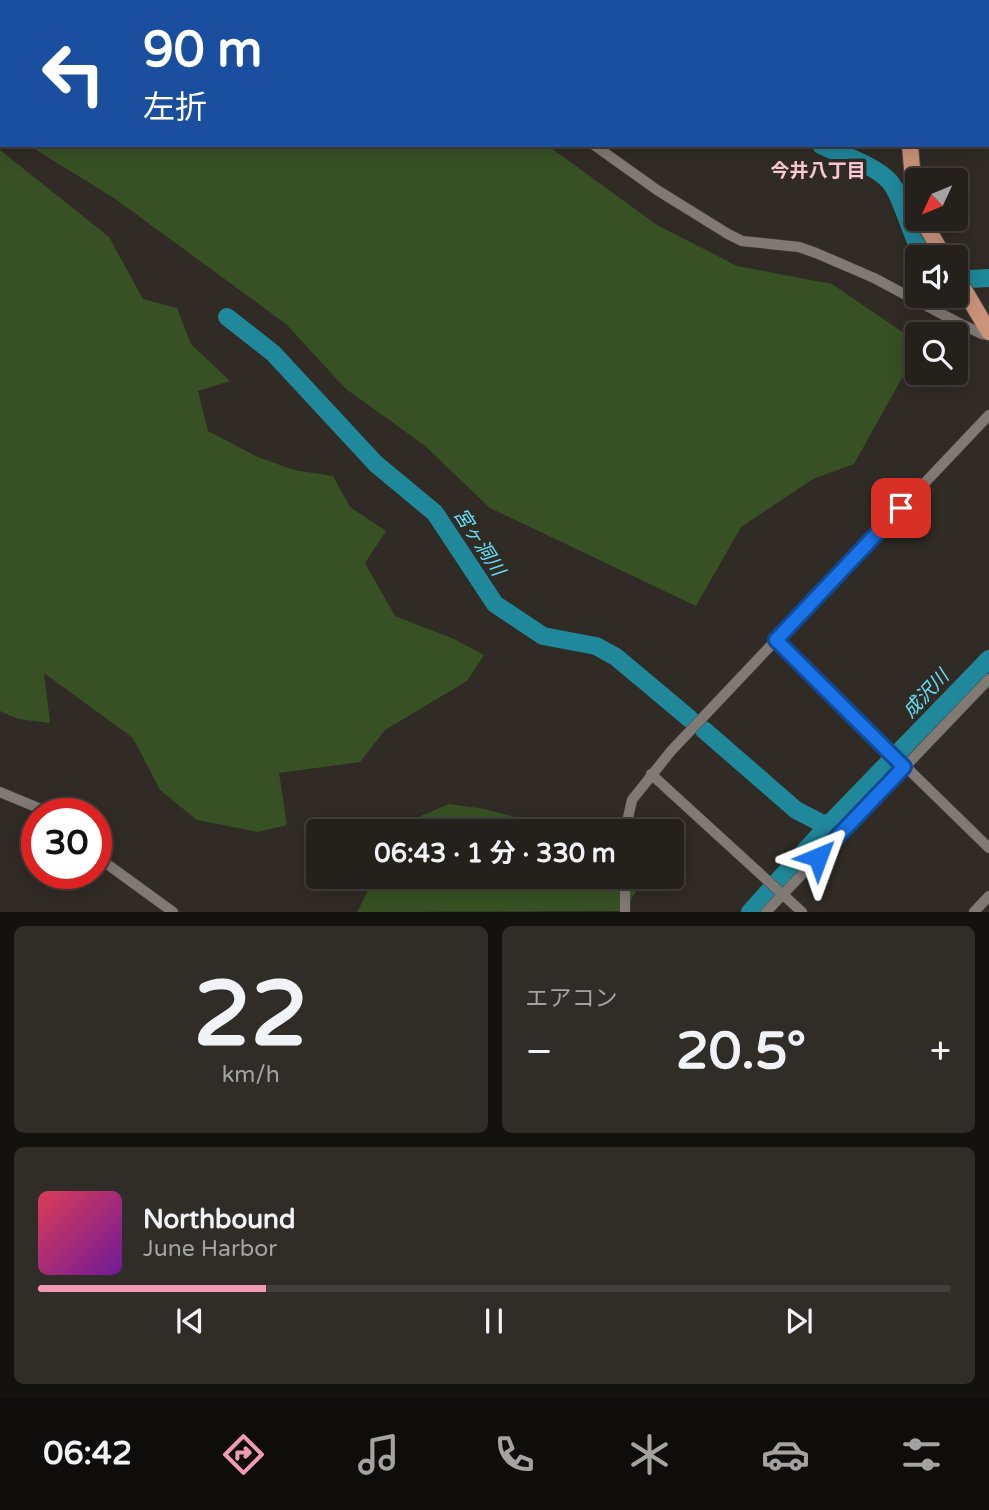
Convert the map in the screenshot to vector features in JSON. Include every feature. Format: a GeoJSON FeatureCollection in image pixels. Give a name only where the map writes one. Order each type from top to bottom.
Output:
{"type":"FeatureCollection","features":[{"type":"Feature","properties":{"kind":"main road"},"geometry":{"type":"LineString","coordinates":[[910,147],[913,168]]}},
{"type":"Feature","properties":{"kind":"main road"},"geometry":{"type":"LineString","coordinates":[[968,297],[989,334]]}},
{"type":"Feature","properties":{"kind":"street"},"geometry":{"type":"LineString","coordinates":[[597,147],[656,190],[742,241],[799,247],[816,253],[874,278],[957,322],[989,334]]}},
{"type":"Feature","properties":{"kind":"street"},"geometry":{"type":"LineString","coordinates":[[628,819],[632,800],[651,774],[989,415]]}},
{"type":"Feature","properties":{"kind":"street"},"geometry":{"type":"LineString","coordinates":[[776,640],[989,848]]}},
{"type":"Feature","properties":{"kind":"street"},"geometry":{"type":"LineString","coordinates":[[766,912],[989,679]]}},
{"type":"Feature","properties":{"kind":"street"},"geometry":{"type":"LineString","coordinates":[[651,774],[802,912]]}},
{"type":"Feature","properties":{"kind":"street"},"geometry":{"type":"LineString","coordinates":[[0,792],[21,801]]}},
{"type":"Feature","properties":{"kind":"street"},"geometry":{"type":"LineString","coordinates":[[112,868],[173,912]]}},
{"type":"Feature","properties":{"kind":"street"},"geometry":{"type":"LineString","coordinates":[[625,889],[625,912]]}},
{"type":"Feature","properties":{"kind":"street"},"geometry":{"type":"LineString","coordinates":[[974,912],[989,896]]}},
{"type":"Feature","properties":{"kind":"green space"},"geometry":{"type":"Polygon","coordinates":[[[31,147],[550,147],[657,225],[737,266],[832,284],[905,334],[905,373],[854,464],[813,479],[741,527],[696,606],[490,508],[424,445],[346,389],[286,324],[114,198],[31,147]]]}},
{"type":"Feature","properties":{"kind":"green space"},"geometry":{"type":"Polygon","coordinates":[[[0,150],[109,237],[143,299],[177,308],[191,344],[230,381],[198,391],[208,431],[258,457],[294,470],[333,476],[350,507],[386,531],[365,563],[395,616],[454,639],[484,655],[467,681],[385,730],[360,762],[279,773],[287,825],[258,832],[197,820],[160,790],[133,738],[44,673],[50,723],[18,719],[0,711],[0,150]]]}},
{"type":"Feature","properties":{"kind":"green space"},"geometry":{"type":"Polygon","coordinates":[[[449,804],[485,809],[521,819],[419,819],[449,804]]]}},
{"type":"Feature","properties":{"kind":"green space"},"geometry":{"type":"Polygon","coordinates":[[[369,889],[638,889],[624,911],[357,912],[369,889]]]}},
{"type":"Feature","properties":{"kind":"waterway"},"geometry":{"type":"LineString","coordinates":[[825,147],[867,166],[890,182],[899,197],[918,245]]}},
{"type":"Feature","properties":{"kind":"waterway"},"geometry":{"type":"LineString","coordinates":[[968,279],[989,278]]}},
{"type":"Feature","properties":{"kind":"waterway","name":"宮ヶ洞川"},"geometry":{"type":"LineString","coordinates":[[227,317],[273,353],[376,464],[435,513],[495,604],[543,636],[596,646],[616,657],[690,719]]}},
{"type":"Feature","properties":{"kind":"waterway","name":"成沢川"},"geometry":{"type":"LineString","coordinates":[[750,912],[831,822],[989,659]]}},
{"type":"Feature","properties":{"kind":"waterway","name":"宮ヶ洞川"},"geometry":{"type":"LineString","coordinates":[[704,730],[796,810],[823,824],[831,822]]}},
{"type":"Feature","properties":{"kind":"district","name":"今井八丁目"},"geometry":{"type":"Point","coordinates":[818,171]}},
{"type":"Feature","properties":{"kind":"route"},"geometry":{"type":"LineString","coordinates":[[818,857],[904,767],[776,640],[901,508]]}}]}
